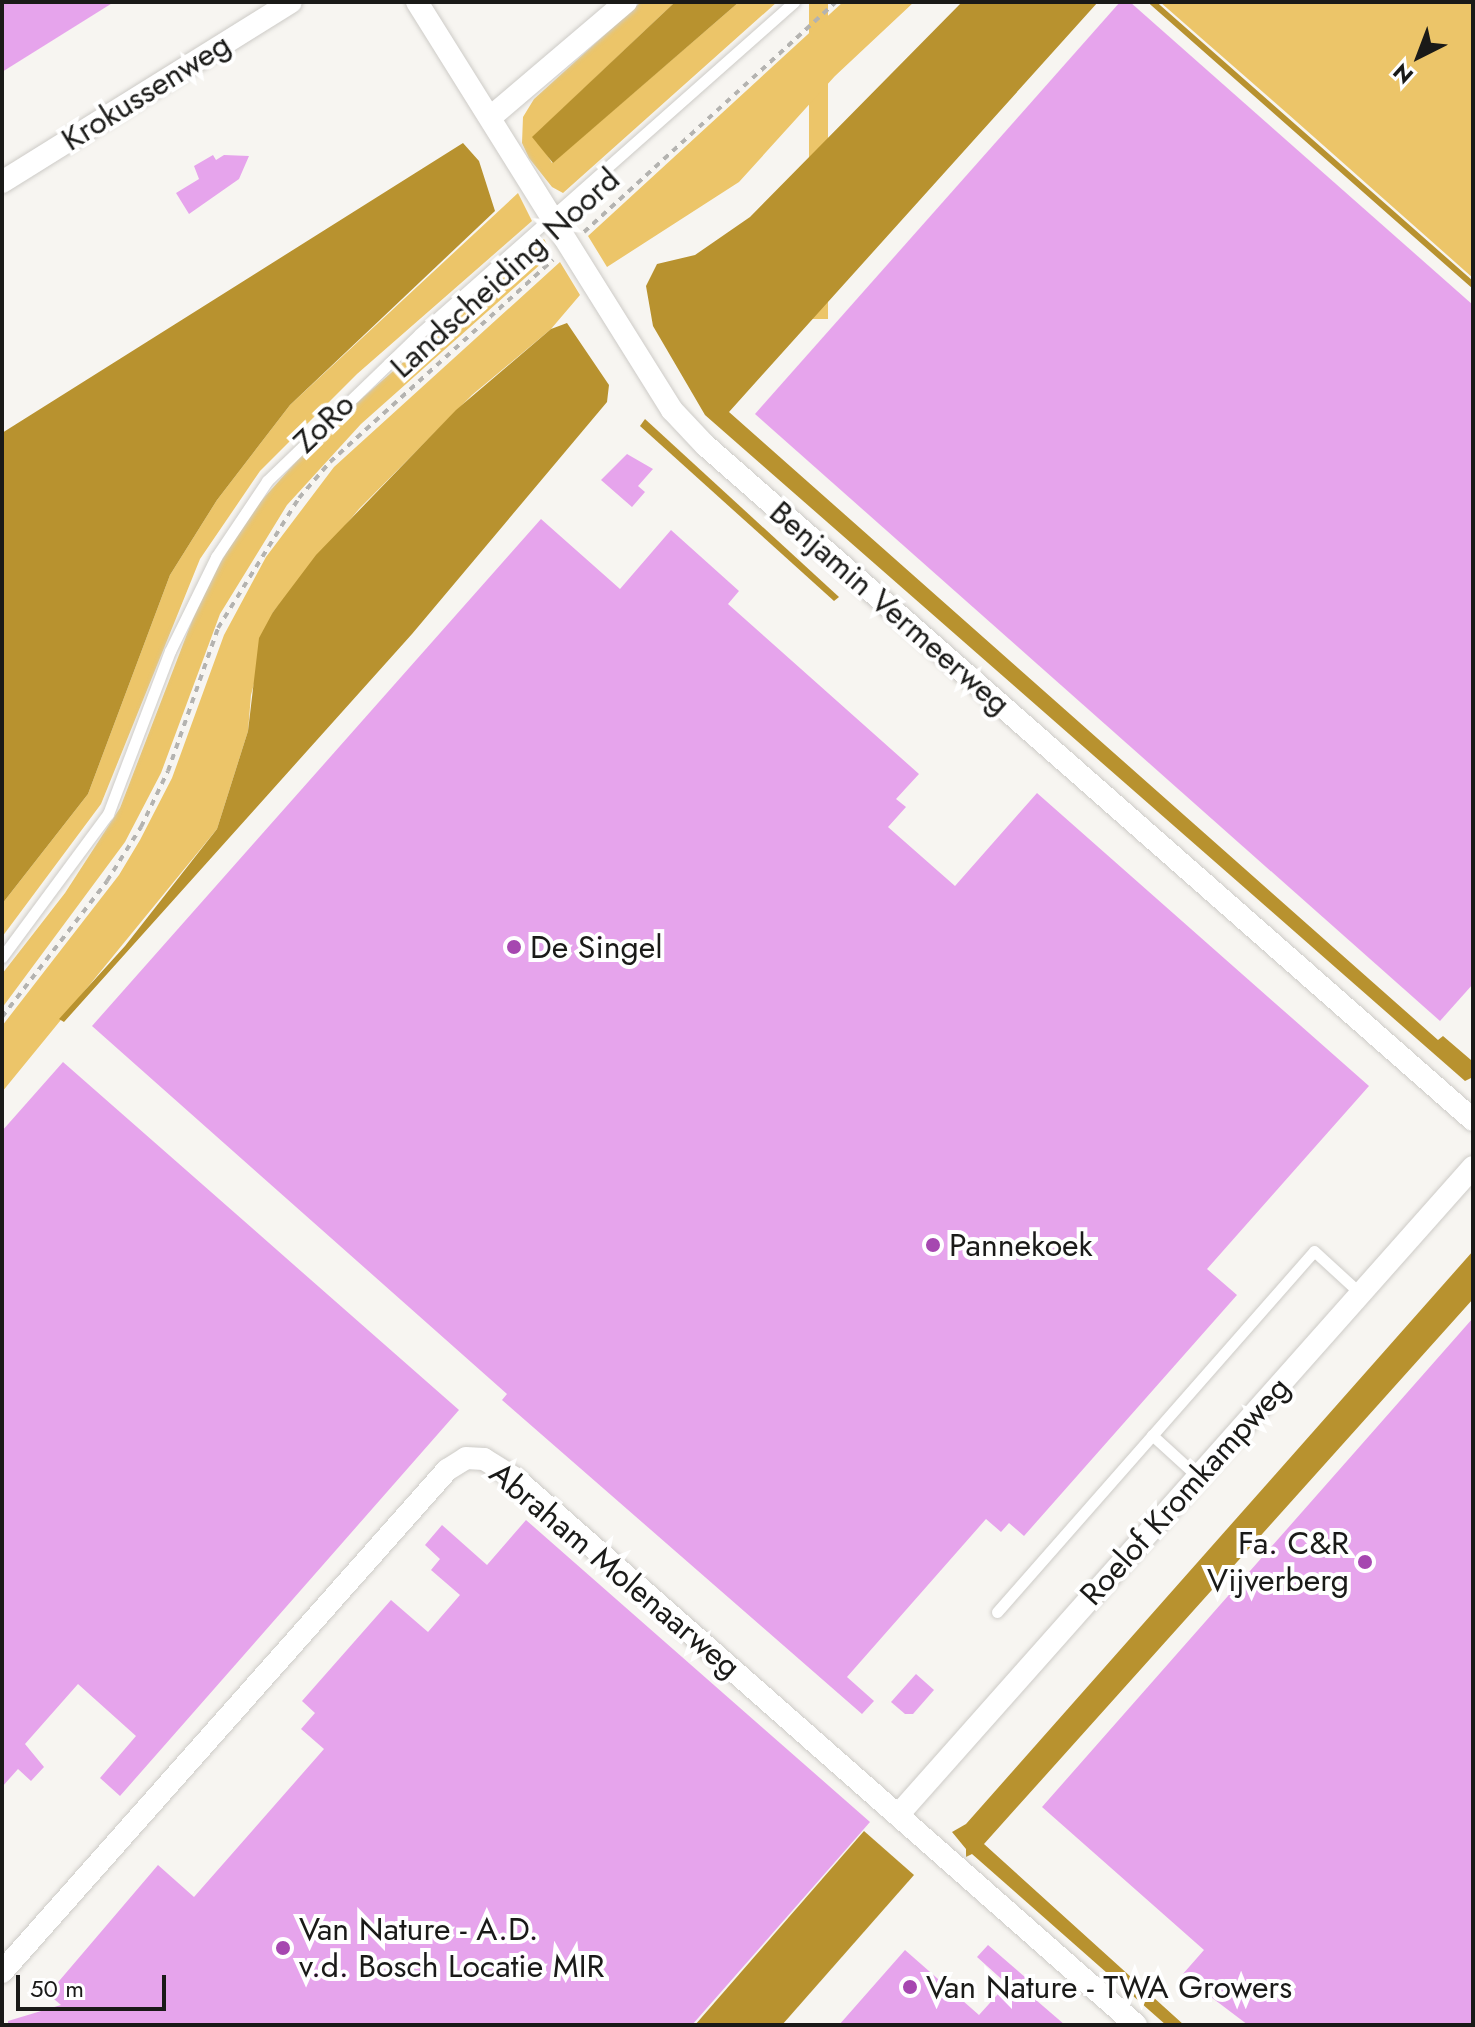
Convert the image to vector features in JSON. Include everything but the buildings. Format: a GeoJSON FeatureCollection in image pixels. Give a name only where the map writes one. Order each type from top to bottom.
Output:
{"type":"FeatureCollection","features":[{"type":"Feature","properties":{"kind":"street","name":"Krokussenweg"},"geometry":{"type":"LineString","coordinates":[[2,182],[291,2]]}},
{"type":"Feature","properties":{"kind":"street","name":"Benjamin Vermeerweg"},"geometry":{"type":"LineString","coordinates":[[417,2],[492,116],[672,410],[705,445],[1473,1120]]}},
{"type":"Feature","properties":{"kind":"street"},"geometry":{"type":"LineString","coordinates":[[492,116],[626,2]]}},
{"type":"Feature","properties":{"kind":"street","name":"Roelof Kromkampweg"},"geometry":{"type":"LineString","coordinates":[[898,1815],[1473,1167]]}},
{"type":"Feature","properties":{"kind":"street","name":"Abraham Molenaarweg"},"geometry":{"type":"LineString","coordinates":[[2,1972],[447,1470],[466,1458],[484,1459],[516,1479],[1136,2025]]}},
{"type":"Feature","properties":{"kind":"lane","name":"ZoRo"},"geometry":{"type":"LineString","coordinates":[[2,957],[108,814],[170,651],[216,557],[267,481],[362,386],[794,2]]}},
{"type":"Feature","properties":{"kind":"lane"},"geometry":{"type":"LineString","coordinates":[[997,1612],[1314,1251],[1361,1294]]}},
{"type":"Feature","properties":{"kind":"lane"},"geometry":{"type":"LineString","coordinates":[[1152,1435],[1198,1477]]}},
{"type":"Feature","properties":{"kind":"path","name":"Landscheiding Noord"},"geometry":{"type":"LineString","coordinates":[[2,1017],[107,881],[141,827],[168,771],[218,628],[264,547],[299,498],[339,453],[836,2]]}},
{"type":"Feature","properties":{"kind":"shaded area"},"geometry":{"type":"Polygon","coordinates":[[[641,2],[675,2],[535,135],[552,163],[739,2],[777,2],[563,193],[552,187],[529,158],[522,143],[523,117],[534,99],[641,2]]]}},
{"type":"Feature","properties":{"kind":"shaded area"},"geometry":{"type":"Polygon","coordinates":[[[675,2],[739,2],[553,163],[532,137],[675,2]]]}},
{"type":"Feature","properties":{"kind":"shaded area"},"geometry":{"type":"Polygon","coordinates":[[[809,2],[828,2],[828,319],[809,319],[809,2]]]}},
{"type":"Feature","properties":{"kind":"shaded area"},"geometry":{"type":"Polygon","coordinates":[[[843,2],[914,2],[835,76],[739,182],[607,267],[588,236],[843,2]]]}},
{"type":"Feature","properties":{"kind":"shaded area"},"geometry":{"type":"Polygon","coordinates":[[[962,2],[1098,2],[729,412],[1438,1040],[1443,1036],[1471,1060],[1473,1077],[1465,1081],[705,415],[653,326],[646,286],[657,264],[695,255],[750,217],[962,2]]]}},
{"type":"Feature","properties":{"kind":"shaded area"},"geometry":{"type":"Polygon","coordinates":[[[1160,2],[1473,2],[1473,278],[1288,114],[1160,2]]]}},
{"type":"Feature","properties":{"kind":"shaded area"},"geometry":{"type":"Polygon","coordinates":[[[463,143],[479,161],[495,211],[290,405],[217,500],[170,575],[88,794],[2,904],[2,433],[463,143]]]}},
{"type":"Feature","properties":{"kind":"shaded area"},"geometry":{"type":"Polygon","coordinates":[[[518,193],[532,221],[357,374],[260,471],[200,559],[101,804],[2,937],[2,904],[88,794],[170,575],[217,500],[290,405],[518,193]]]}},
{"type":"Feature","properties":{"kind":"shaded area"},"geometry":{"type":"Polygon","coordinates":[[[544,239],[552,254],[361,424],[287,505],[220,614],[161,773],[125,842],[2,1008],[2,974],[65,893],[120,808],[202,595],[246,518],[319,436],[544,239]]]}},
{"type":"Feature","properties":{"kind":"shaded area"},"geometry":{"type":"Polygon","coordinates":[[[560,262],[580,295],[551,329],[472,395],[359,509],[273,612],[251,695],[248,731],[217,829],[2,1092],[2,1026],[119,875],[140,840],[172,778],[224,635],[266,557],[334,467],[560,262]]]}},
{"type":"Feature","properties":{"kind":"shaded area"},"geometry":{"type":"Polygon","coordinates":[[[567,323],[609,385],[607,402],[412,634],[64,1022],[59,1019],[125,946],[217,829],[248,731],[259,638],[273,612],[316,555],[456,410],[551,329],[567,323]]]}},
{"type":"Feature","properties":{"kind":"shaded area"},"geometry":{"type":"Polygon","coordinates":[[[645,419],[839,597],[834,601],[640,426],[645,419]]]}},
{"type":"Feature","properties":{"kind":"shaded area"},"geometry":{"type":"Polygon","coordinates":[[[1473,1251],[1473,1299],[984,1844],[1184,2025],[1166,2025],[972,1854],[966,1857],[966,1849],[952,1832],[966,1824],[1473,1251]]]}},
{"type":"Feature","properties":{"kind":"shaded area"},"geometry":{"type":"Polygon","coordinates":[[[864,1831],[914,1875],[782,2025],[695,2025],[864,1831]]]}},
{"type":"Feature","properties":{"kind":"waterway"},"geometry":{"type":"LineString","coordinates":[[1152,2],[1473,285]]}},
{"type":"Feature","properties":{"kind":"place","name":"De Singel"},"geometry":{"type":"Point","coordinates":[514,947]}},
{"type":"Feature","properties":{"kind":"place","name":"Pannekoek"},"geometry":{"type":"Point","coordinates":[933,1245]}},
{"type":"Feature","properties":{"kind":"place","name":"Fa. C&R Vijverberg"},"geometry":{"type":"Point","coordinates":[1365,1562]}},
{"type":"Feature","properties":{"kind":"place","name":"Van Nature - A.D. v.d. Bosch Locatie MIR"},"geometry":{"type":"Point","coordinates":[283,1948]}},
{"type":"Feature","properties":{"kind":"place","name":"Van Nature - TWA Growers"},"geometry":{"type":"Point","coordinates":[910,1987]}}]}
